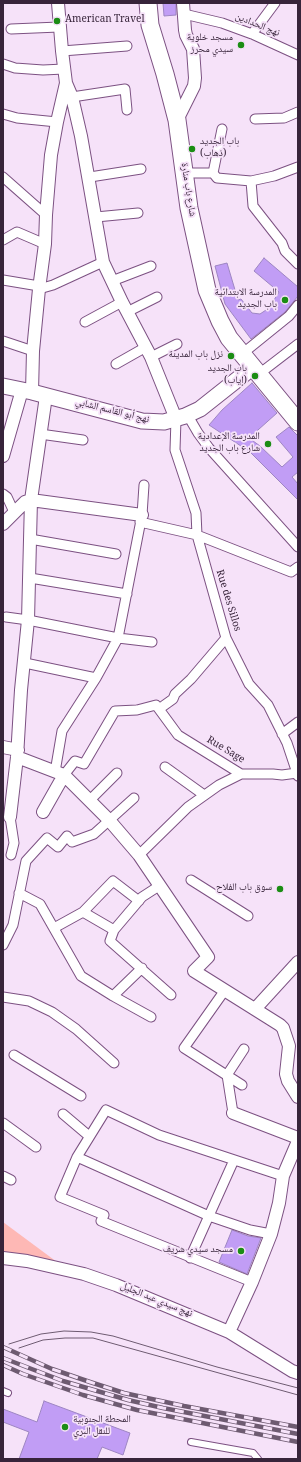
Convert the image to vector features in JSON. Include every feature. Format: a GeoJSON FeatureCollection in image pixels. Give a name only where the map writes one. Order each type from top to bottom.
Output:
{"type":"FeatureCollection","features":[{"type":"Feature","properties":{"kind":"main road","name":"شارع باب منارة"},"geometry":{"type":"LineString","coordinates":[[148,3],[150,25],[177,120],[183,173],[189,208],[207,290],[220,321],[230,338],[298,422]]}},
{"type":"Feature","properties":{"kind":"street"},"geometry":{"type":"LineString","coordinates":[[58,3],[66,83],[72,97],[81,136],[103,262],[124,307],[149,352],[176,419]]}},
{"type":"Feature","properties":{"kind":"street"},"geometry":{"type":"LineString","coordinates":[[252,34],[275,3]]}},
{"type":"Feature","properties":{"kind":"street"},"geometry":{"type":"LineString","coordinates":[[177,120],[194,86],[195,78],[192,49],[186,35],[183,8]]}},
{"type":"Feature","properties":{"kind":"street","name":"نهج الحدادين"},"geometry":{"type":"LineString","coordinates":[[183,8],[252,34],[298,55]]}},
{"type":"Feature","properties":{"kind":"street"},"geometry":{"type":"LineString","coordinates":[[12,29],[60,27]]}},
{"type":"Feature","properties":{"kind":"street"},"geometry":{"type":"LineString","coordinates":[[62,51],[127,46]]}},
{"type":"Feature","properties":{"kind":"street"},"geometry":{"type":"LineString","coordinates":[[3,64],[15,68],[43,70],[64,69]]}},
{"type":"Feature","properties":{"kind":"street"},"geometry":{"type":"LineString","coordinates":[[26,861],[7,855],[14,843],[10,817],[17,754],[28,620],[31,500],[40,434],[33,392],[33,351],[45,244],[51,155],[66,83]]}},
{"type":"Feature","properties":{"kind":"street"},"geometry":{"type":"LineString","coordinates":[[72,97],[125,89],[127,110]]}},
{"type":"Feature","properties":{"kind":"street"},"geometry":{"type":"LineString","coordinates":[[255,119],[284,118],[298,112]]}},
{"type":"Feature","properties":{"kind":"street"},"geometry":{"type":"LineString","coordinates":[[3,114],[17,118],[57,122]]}},
{"type":"Feature","properties":{"kind":"street"},"geometry":{"type":"LineString","coordinates":[[222,129],[214,173],[216,178],[251,181],[274,176],[298,167]]}},
{"type":"Feature","properties":{"kind":"street"},"geometry":{"type":"LineString","coordinates":[[90,177],[141,169]]}},
{"type":"Feature","properties":{"kind":"street"},"geometry":{"type":"LineString","coordinates":[[183,173],[214,173]]}},
{"type":"Feature","properties":{"kind":"street"},"geometry":{"type":"LineString","coordinates":[[3,177],[46,215]]}},
{"type":"Feature","properties":{"kind":"street"},"geometry":{"type":"LineString","coordinates":[[251,181],[254,206],[282,243],[285,251],[298,264]]}},
{"type":"Feature","properties":{"kind":"street"},"geometry":{"type":"LineString","coordinates":[[96,217],[138,213]]}},
{"type":"Feature","properties":{"kind":"street"},"geometry":{"type":"LineString","coordinates":[[3,240],[17,232],[45,244]]}},
{"type":"Feature","properties":{"kind":"street"},"geometry":{"type":"LineString","coordinates":[[3,280],[39,287],[53,285],[103,262]]}},
{"type":"Feature","properties":{"kind":"street"},"geometry":{"type":"LineString","coordinates":[[112,281],[151,266]]}},
{"type":"Feature","properties":{"kind":"street"},"geometry":{"type":"LineString","coordinates":[[86,322],[124,307],[157,297]]}},
{"type":"Feature","properties":{"kind":"street"},"geometry":{"type":"LineString","coordinates":[[251,365],[298,305]]}},
{"type":"Feature","properties":{"kind":"street"},"geometry":{"type":"LineString","coordinates":[[3,341],[33,351]]}},
{"type":"Feature","properties":{"kind":"street"},"geometry":{"type":"LineString","coordinates":[[116,364],[177,344]]}},
{"type":"Feature","properties":{"kind":"street"},"geometry":{"type":"LineString","coordinates":[[251,365],[298,344]]}},
{"type":"Feature","properties":{"kind":"street","name":"نهج أبو القاسم الشابي"},"geometry":{"type":"LineString","coordinates":[[3,386],[33,392],[142,420],[164,422],[176,419],[200,409],[251,365]]}},
{"type":"Feature","properties":{"kind":"street"},"geometry":{"type":"LineString","coordinates":[[3,456],[33,392]]}},
{"type":"Feature","properties":{"kind":"street","name":"Rue des Sillos"},"geometry":{"type":"LineString","coordinates":[[176,419],[175,450],[196,513],[197,535],[226,638],[249,684],[268,705],[287,743],[298,774]]}},
{"type":"Feature","properties":{"kind":"street"},"geometry":{"type":"LineString","coordinates":[[191,421],[198,434],[209,448],[298,547]]}},
{"type":"Feature","properties":{"kind":"street"},"geometry":{"type":"LineString","coordinates":[[40,434],[83,440]]}},
{"type":"Feature","properties":{"kind":"street"},"geometry":{"type":"LineString","coordinates":[[43,812],[60,773],[62,731],[96,678],[118,638],[141,519],[144,485]]}},
{"type":"Feature","properties":{"kind":"street"},"geometry":{"type":"LineString","coordinates":[[3,494],[14,512]]}},
{"type":"Feature","properties":{"kind":"street"},"geometry":{"type":"LineString","coordinates":[[3,524],[25,502],[31,500],[141,519],[197,535],[291,572],[298,567]]}},
{"type":"Feature","properties":{"kind":"street"},"geometry":{"type":"LineString","coordinates":[[30,539],[116,554]]}},
{"type":"Feature","properties":{"kind":"street"},"geometry":{"type":"LineString","coordinates":[[30,578],[127,594]]}},
{"type":"Feature","properties":{"kind":"street"},"geometry":{"type":"LineString","coordinates":[[6,617],[118,638],[152,642]]}},
{"type":"Feature","properties":{"kind":"street"},"geometry":{"type":"LineString","coordinates":[[60,773],[75,761],[84,764],[115,711],[137,710],[156,705],[159,709],[172,699],[175,694],[191,679],[226,638]]}},
{"type":"Feature","properties":{"kind":"street"},"geometry":{"type":"LineString","coordinates":[[25,663],[96,678]]}},
{"type":"Feature","properties":{"kind":"street","name":"Rue Sage"},"geometry":{"type":"LineString","coordinates":[[159,709],[178,735],[241,774],[298,774]]}},
{"type":"Feature","properties":{"kind":"street"},"geometry":{"type":"LineString","coordinates":[[282,734],[298,722]]}},
{"type":"Feature","properties":{"kind":"street"},"geometry":{"type":"LineString","coordinates":[[3,747],[60,773],[90,800],[139,854],[208,957],[194,972],[225,990],[283,1028],[293,1050],[286,1074],[288,1081],[298,1097]]}},
{"type":"Feature","properties":{"kind":"street"},"geometry":{"type":"LineString","coordinates":[[165,767],[204,796]]}},
{"type":"Feature","properties":{"kind":"street"},"geometry":{"type":"LineString","coordinates":[[90,800],[117,773]]}},
{"type":"Feature","properties":{"kind":"street"},"geometry":{"type":"LineString","coordinates":[[139,854],[188,807],[219,785],[241,774]]}},
{"type":"Feature","properties":{"kind":"street"},"geometry":{"type":"LineString","coordinates":[[3,945],[13,925],[26,861],[47,838],[58,847],[67,836],[72,842],[94,834],[134,798]]}},
{"type":"Feature","properties":{"kind":"street"},"geometry":{"type":"LineString","coordinates":[[191,880],[248,916]]}},
{"type":"Feature","properties":{"kind":"street"},"geometry":{"type":"LineString","coordinates":[[54,928],[83,912],[114,881],[138,901]]}},
{"type":"Feature","properties":{"kind":"street"},"geometry":{"type":"LineString","coordinates":[[159,886],[138,901],[114,930],[110,941],[171,995]]}},
{"type":"Feature","properties":{"kind":"street"},"geometry":{"type":"LineString","coordinates":[[19,893],[40,904],[81,976],[151,1017]]}},
{"type":"Feature","properties":{"kind":"street"},"geometry":{"type":"LineString","coordinates":[[83,912],[114,930]]}},
{"type":"Feature","properties":{"kind":"street"},"geometry":{"type":"LineString","coordinates":[[255,1009],[298,962]]}},
{"type":"Feature","properties":{"kind":"street"},"geometry":{"type":"LineString","coordinates":[[113,996],[142,968]]}},
{"type":"Feature","properties":{"kind":"street"},"geometry":{"type":"LineString","coordinates":[[225,990],[184,1048],[242,1085]]}},
{"type":"Feature","properties":{"kind":"street"},"geometry":{"type":"LineString","coordinates":[[3,997],[29,1001],[52,1012],[76,1029],[114,1063]]}},
{"type":"Feature","properties":{"kind":"street"},"geometry":{"type":"LineString","coordinates":[[244,1049],[227,1075],[233,1113],[298,1138]]}},
{"type":"Feature","properties":{"kind":"street"},"geometry":{"type":"LineString","coordinates":[[14,1055],[81,1096]]}},
{"type":"Feature","properties":{"kind":"street"},"geometry":{"type":"LineString","coordinates":[[252,1282],[101,1221],[104,1215],[60,1197],[77,1157],[106,1110],[159,1135],[283,1176]]}},
{"type":"Feature","properties":{"kind":"street"},"geometry":{"type":"LineString","coordinates":[[63,1114],[89,1136]]}},
{"type":"Feature","properties":{"kind":"street"},"geometry":{"type":"LineString","coordinates":[[3,1122],[36,1147]]}},
{"type":"Feature","properties":{"kind":"street"},"geometry":{"type":"LineString","coordinates":[[229,1332],[252,1282],[271,1234],[279,1203],[283,1176],[298,1141]]}},
{"type":"Feature","properties":{"kind":"street"},"geometry":{"type":"LineString","coordinates":[[77,1157],[209,1216],[250,1230],[271,1234]]}},
{"type":"Feature","properties":{"kind":"street"},"geometry":{"type":"LineString","coordinates":[[190,1258],[234,1160]]}},
{"type":"Feature","properties":{"kind":"street","name":"نهج سيدي عبد الجليل"},"geometry":{"type":"LineString","coordinates":[[3,1258],[27,1261],[90,1275],[229,1332],[292,1371],[298,1373]]}},
{"type":"Feature","properties":{"kind":"lane"},"geometry":{"type":"LineString","coordinates":[[191,1442],[253,1453],[258,1459]]}},
{"type":"Feature","properties":{"kind":"shaded area"},"geometry":{"type":"Polygon","coordinates":[[[3,1222],[61,1265],[3,1254],[3,1222]]]}},
{"type":"Feature","properties":{"kind":"building"},"geometry":{"type":"Polygon","coordinates":[[[163,3],[176,3],[176,15],[164,16],[163,3]]]}},
{"type":"Feature","properties":{"kind":"building","name":"المدرسة الابتدائية باب الجديد"},"geometry":{"type":"Polygon","coordinates":[[[264,258],[298,287],[298,296],[285,312],[251,339],[225,304],[215,266],[227,263],[238,300],[241,299],[252,313],[260,314],[269,308],[279,292],[254,271],[264,258]]]}},
{"type":"Feature","properties":{"kind":"building","name":"المدرسة الإعدادية شارع باب الجديد"},"geometry":{"type":"Polygon","coordinates":[[[252,383],[277,413],[249,438],[260,446],[282,467],[293,457],[276,437],[289,427],[298,436],[298,472],[292,477],[298,484],[298,500],[250,452],[209,425],[222,410],[252,383]]]}},
{"type":"Feature","properties":{"kind":"building","name":"مسجد سيدي شريف"},"geometry":{"type":"Polygon","coordinates":[[[232,1230],[248,1236],[261,1238],[247,1274],[219,1262],[232,1230]]]}},
{"type":"Feature","properties":{"kind":"building","name":"المحطة الجنوبية للنقل البري"},"geometry":{"type":"Polygon","coordinates":[[[44,1401],[130,1433],[123,1455],[102,1447],[97,1459],[19,1459],[29,1432],[3,1422],[3,1409],[37,1422],[44,1401]]]}},
{"type":"Feature","properties":{"kind":"tram line"},"geometry":{"type":"LineString","coordinates":[[9,1344],[41,1334],[64,1331],[91,1332],[113,1336],[217,1367],[298,1388]]}},
{"type":"Feature","properties":{"kind":"tram line"},"geometry":{"type":"LineString","coordinates":[[19,1348],[43,1340],[93,1338],[298,1395]]}},
{"type":"Feature","properties":{"kind":"railway"},"geometry":{"type":"LineString","coordinates":[[3,1347],[52,1369],[124,1393],[184,1406],[298,1427]]}},
{"type":"Feature","properties":{"kind":"railway"},"geometry":{"type":"LineString","coordinates":[[3,1358],[63,1381],[128,1400],[298,1434]]}},
{"type":"Feature","properties":{"kind":"railway"},"geometry":{"type":"LineString","coordinates":[[3,1365],[23,1374],[83,1395],[137,1410],[298,1442]]}},
{"type":"Feature","properties":{"kind":"place","name":"American Travel"},"geometry":{"type":"Point","coordinates":[57,21]}},
{"type":"Feature","properties":{"kind":"place","name":"مسجد خلوية سيدي محرز"},"geometry":{"type":"Point","coordinates":[241,45]}},
{"type":"Feature","properties":{"kind":"place","name":"باب الجديد (ذهاب)"},"geometry":{"type":"Point","coordinates":[192,149]}},
{"type":"Feature","properties":{"kind":"place","name":"المدرسة الابتدائية باب الجديد"},"geometry":{"type":"Point","coordinates":[285,300]}},
{"type":"Feature","properties":{"kind":"place","name":"نزل باب المدينة"},"geometry":{"type":"Point","coordinates":[231,356]}},
{"type":"Feature","properties":{"kind":"place","name":"باب الجديد (إياب)"},"geometry":{"type":"Point","coordinates":[255,376]}},
{"type":"Feature","properties":{"kind":"place","name":"المدرسة الإعدادية شارع باب الجديد"},"geometry":{"type":"Point","coordinates":[268,444]}},
{"type":"Feature","properties":{"kind":"place","name":"سوق باب الفلاح"},"geometry":{"type":"Point","coordinates":[280,889]}},
{"type":"Feature","properties":{"kind":"place","name":"مسجد سيدي شريف"},"geometry":{"type":"Point","coordinates":[241,1251]}},
{"type":"Feature","properties":{"kind":"place","name":"المحطة الجنوبية للنقل البري"},"geometry":{"type":"Point","coordinates":[65,1427]}}]}
